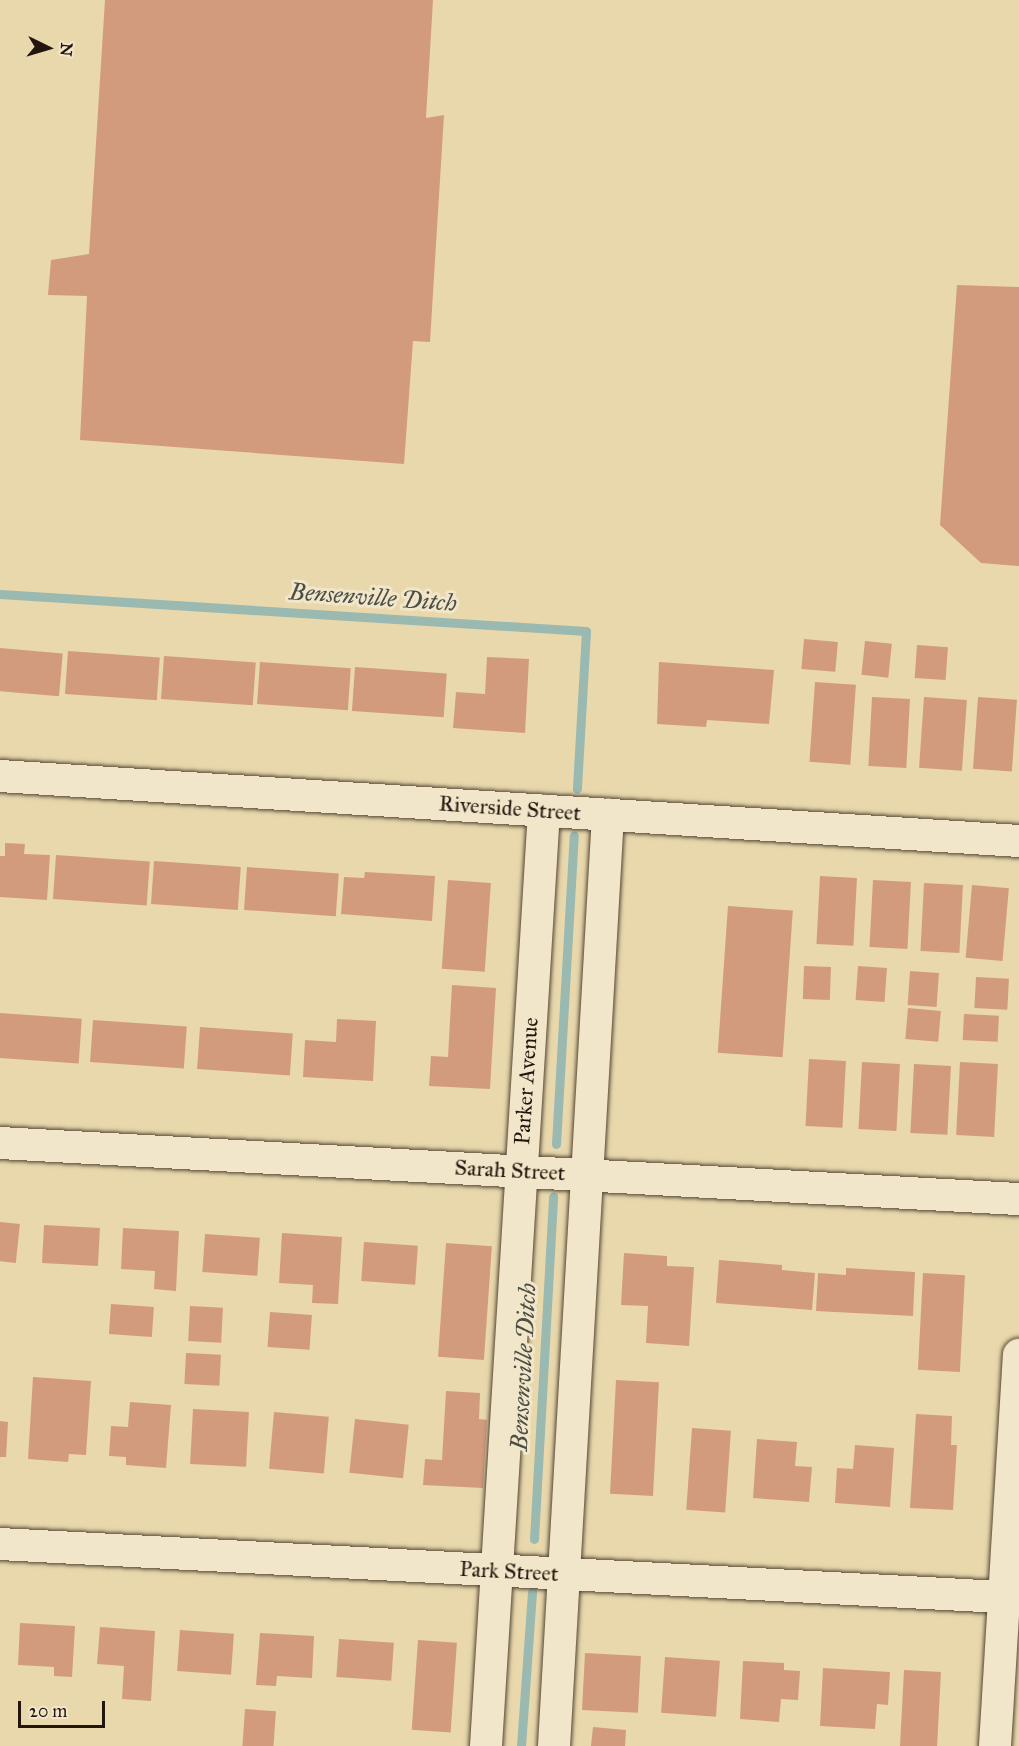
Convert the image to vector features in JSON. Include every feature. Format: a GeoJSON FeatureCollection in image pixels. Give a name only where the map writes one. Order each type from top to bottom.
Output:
{"type":"FeatureCollection","features":[{"type":"Feature","properties":{"kind":"street","name":"Riverside Street"},"geometry":{"type":"LineString","coordinates":[[0,776],[1019,841]]}},
{"type":"Feature","properties":{"kind":"street","name":"Parker Avenue"},"geometry":{"type":"LineString","coordinates":[[486,1746],[519,1170],[544,811]]}},
{"type":"Feature","properties":{"kind":"street"},"geometry":{"type":"LineString","coordinates":[[554,1746],[608,815]]}},
{"type":"Feature","properties":{"kind":"street","name":"Sarah Street"},"geometry":{"type":"LineString","coordinates":[[0,1143],[1019,1199]]}},
{"type":"Feature","properties":{"kind":"street"},"geometry":{"type":"LineString","coordinates":[[995,1746],[1011,1597],[1019,1355]]}},
{"type":"Feature","properties":{"kind":"street","name":"Park Street"},"geometry":{"type":"LineString","coordinates":[[0,1544],[1011,1597]]}},
{"type":"Feature","properties":{"kind":"building"},"geometry":{"type":"Polygon","coordinates":[[[105,0],[433,0],[426,118],[444,115],[430,342],[413,341],[404,464],[80,440],[87,296],[48,295],[51,260],[89,254],[105,0]]]}},
{"type":"Feature","properties":{"kind":"building"},"geometry":{"type":"Polygon","coordinates":[[[957,285],[1019,287],[1019,566],[981,563],[940,525],[957,285]]]}},
{"type":"Feature","properties":{"kind":"building"},"geometry":{"type":"Polygon","coordinates":[[[804,639],[838,642],[835,672],[801,669],[804,639]]]}},
{"type":"Feature","properties":{"kind":"building"},"geometry":{"type":"Polygon","coordinates":[[[865,641],[892,644],[888,678],[861,675],[865,641]]]}},
{"type":"Feature","properties":{"kind":"building"},"geometry":{"type":"Polygon","coordinates":[[[917,645],[948,647],[946,680],[915,678],[917,645]]]}},
{"type":"Feature","properties":{"kind":"building"},"geometry":{"type":"Polygon","coordinates":[[[0,648],[63,653],[59,696],[0,691],[0,648]]]}},
{"type":"Feature","properties":{"kind":"building"},"geometry":{"type":"Polygon","coordinates":[[[68,651],[160,657],[157,700],[65,694],[68,651]]]}},
{"type":"Feature","properties":{"kind":"building"},"geometry":{"type":"Polygon","coordinates":[[[164,656],[256,662],[253,705],[161,699],[164,656]]]}},
{"type":"Feature","properties":{"kind":"building"},"geometry":{"type":"Polygon","coordinates":[[[487,657],[529,659],[525,733],[453,728],[456,692],[485,694],[487,657]]]}},
{"type":"Feature","properties":{"kind":"building"},"geometry":{"type":"Polygon","coordinates":[[[260,662],[351,668],[348,710],[257,704],[260,662]]]}},
{"type":"Feature","properties":{"kind":"building"},"geometry":{"type":"Polygon","coordinates":[[[659,662],[774,670],[769,724],[707,720],[706,727],[657,724],[659,662]]]}},
{"type":"Feature","properties":{"kind":"building"},"geometry":{"type":"Polygon","coordinates":[[[355,667],[447,673],[444,717],[352,711],[355,667]]]}},
{"type":"Feature","properties":{"kind":"building"},"geometry":{"type":"Polygon","coordinates":[[[815,682],[856,685],[850,765],[809,762],[815,682]]]}},
{"type":"Feature","properties":{"kind":"building"},"geometry":{"type":"Polygon","coordinates":[[[872,697],[910,699],[906,768],[868,766],[872,697]]]}},
{"type":"Feature","properties":{"kind":"building"},"geometry":{"type":"Polygon","coordinates":[[[924,697],[967,700],[962,771],[919,768],[924,697]]]}},
{"type":"Feature","properties":{"kind":"building"},"geometry":{"type":"Polygon","coordinates":[[[978,697],[1017,700],[1012,772],[973,769],[978,697]]]}},
{"type":"Feature","properties":{"kind":"building"},"geometry":{"type":"Polygon","coordinates":[[[5,843],[25,844],[24,854],[50,855],[47,900],[0,897],[0,856],[5,856],[5,843]]]}},
{"type":"Feature","properties":{"kind":"building"},"geometry":{"type":"Polygon","coordinates":[[[56,855],[150,862],[147,905],[53,899],[56,855]]]}},
{"type":"Feature","properties":{"kind":"building"},"geometry":{"type":"Polygon","coordinates":[[[154,861],[241,867],[238,910],[151,904],[154,861]]]}},
{"type":"Feature","properties":{"kind":"building"},"geometry":{"type":"Polygon","coordinates":[[[247,867],[339,873],[336,916],[244,910],[247,867]]]}},
{"type":"Feature","properties":{"kind":"building"},"geometry":{"type":"Polygon","coordinates":[[[365,872],[435,876],[432,921],[341,914],[344,877],[364,878],[365,872]]]}},
{"type":"Feature","properties":{"kind":"building"},"geometry":{"type":"Polygon","coordinates":[[[820,876],[857,878],[853,946],[816,944],[820,876]]]}},
{"type":"Feature","properties":{"kind":"building"},"geometry":{"type":"Polygon","coordinates":[[[448,880],[491,883],[485,972],[442,969],[448,880]]]}},
{"type":"Feature","properties":{"kind":"building"},"geometry":{"type":"Polygon","coordinates":[[[873,880],[911,882],[907,949],[869,947],[873,880]]]}},
{"type":"Feature","properties":{"kind":"building"},"geometry":{"type":"Polygon","coordinates":[[[924,883],[963,885],[959,953],[920,951],[924,883]]]}},
{"type":"Feature","properties":{"kind":"building"},"geometry":{"type":"Polygon","coordinates":[[[972,885],[1009,888],[1002,961],[966,958],[972,885]]]}},
{"type":"Feature","properties":{"kind":"building"},"geometry":{"type":"Polygon","coordinates":[[[728,906],[793,911],[783,1057],[718,1053],[728,906]]]}},
{"type":"Feature","properties":{"kind":"building"},"geometry":{"type":"Polygon","coordinates":[[[804,966],[831,967],[830,1000],[803,999],[804,966]]]}},
{"type":"Feature","properties":{"kind":"building"},"geometry":{"type":"Polygon","coordinates":[[[858,966],[887,968],[885,1002],[856,1000],[858,966]]]}},
{"type":"Feature","properties":{"kind":"building"},"geometry":{"type":"Polygon","coordinates":[[[910,971],[939,973],[937,1007],[908,1005],[910,971]]]}},
{"type":"Feature","properties":{"kind":"building"},"geometry":{"type":"Polygon","coordinates":[[[976,977],[1009,979],[1007,1010],[974,1008],[976,977]]]}},
{"type":"Feature","properties":{"kind":"building"},"geometry":{"type":"Polygon","coordinates":[[[452,985],[496,988],[490,1089],[429,1086],[431,1056],[448,1057],[452,985]]]}},
{"type":"Feature","properties":{"kind":"building"},"geometry":{"type":"Polygon","coordinates":[[[908,1008],[941,1011],[938,1042],[905,1039],[908,1008]]]}},
{"type":"Feature","properties":{"kind":"building"},"geometry":{"type":"Polygon","coordinates":[[[0,1013],[82,1019],[79,1064],[0,1058],[0,1013]]]}},
{"type":"Feature","properties":{"kind":"building"},"geometry":{"type":"Polygon","coordinates":[[[964,1014],[999,1016],[998,1042],[963,1040],[964,1014]]]}},
{"type":"Feature","properties":{"kind":"building"},"geometry":{"type":"Polygon","coordinates":[[[337,1019],[376,1021],[373,1081],[303,1077],[305,1040],[336,1042],[337,1019]]]}},
{"type":"Feature","properties":{"kind":"building"},"geometry":{"type":"Polygon","coordinates":[[[93,1020],[187,1027],[184,1068],[90,1062],[93,1020]]]}},
{"type":"Feature","properties":{"kind":"building"},"geometry":{"type":"Polygon","coordinates":[[[200,1027],[293,1033],[290,1075],[197,1069],[200,1027]]]}},
{"type":"Feature","properties":{"kind":"building"},"geometry":{"type":"Polygon","coordinates":[[[809,1059],[846,1061],[842,1128],[805,1126],[809,1059]]]}},
{"type":"Feature","properties":{"kind":"building"},"geometry":{"type":"Polygon","coordinates":[[[862,1062],[900,1064],[896,1131],[858,1129],[862,1062]]]}},
{"type":"Feature","properties":{"kind":"building"},"geometry":{"type":"Polygon","coordinates":[[[960,1062],[998,1064],[994,1137],[956,1135],[960,1062]]]}},
{"type":"Feature","properties":{"kind":"building"},"geometry":{"type":"Polygon","coordinates":[[[914,1064],[951,1066],[947,1135],[910,1133],[914,1064]]]}},
{"type":"Feature","properties":{"kind":"building"},"geometry":{"type":"Polygon","coordinates":[[[0,1222],[20,1224],[16,1263],[0,1261],[0,1222]]]}},
{"type":"Feature","properties":{"kind":"building"},"geometry":{"type":"Polygon","coordinates":[[[44,1225],[100,1228],[98,1266],[42,1263],[44,1225]]]}},
{"type":"Feature","properties":{"kind":"building"},"geometry":{"type":"Polygon","coordinates":[[[123,1228],[179,1231],[176,1291],[154,1289],[155,1271],[121,1269],[123,1228]]]}},
{"type":"Feature","properties":{"kind":"building"},"geometry":{"type":"Polygon","coordinates":[[[282,1233],[342,1237],[338,1304],[312,1303],[313,1285],[279,1283],[282,1233]]]}},
{"type":"Feature","properties":{"kind":"building"},"geometry":{"type":"Polygon","coordinates":[[[205,1234],[260,1238],[257,1276],[202,1272],[205,1234]]]}},
{"type":"Feature","properties":{"kind":"building"},"geometry":{"type":"Polygon","coordinates":[[[364,1242],[418,1246],[415,1285],[361,1281],[364,1242]]]}},
{"type":"Feature","properties":{"kind":"building"},"geometry":{"type":"Polygon","coordinates":[[[446,1243],[492,1246],[484,1360],[438,1357],[446,1243]]]}},
{"type":"Feature","properties":{"kind":"building"},"geometry":{"type":"Polygon","coordinates":[[[624,1253],[667,1256],[667,1266],[694,1267],[689,1346],[646,1343],[648,1306],[621,1305],[624,1253]]]}},
{"type":"Feature","properties":{"kind":"building"},"geometry":{"type":"Polygon","coordinates":[[[719,1260],[782,1265],[782,1270],[815,1273],[812,1310],[716,1303],[719,1260]]]}},
{"type":"Feature","properties":{"kind":"building"},"geometry":{"type":"Polygon","coordinates":[[[846,1268],[915,1272],[913,1316],[816,1311],[818,1273],[846,1275],[846,1268]]]}},
{"type":"Feature","properties":{"kind":"building"},"geometry":{"type":"Polygon","coordinates":[[[923,1273],[965,1275],[960,1372],[918,1370],[923,1273]]]}},
{"type":"Feature","properties":{"kind":"building"},"geometry":{"type":"Polygon","coordinates":[[[111,1304],[154,1307],[152,1337],[109,1334],[111,1304]]]}},
{"type":"Feature","properties":{"kind":"building"},"geometry":{"type":"Polygon","coordinates":[[[190,1306],[223,1308],[221,1343],[188,1341],[190,1306]]]}},
{"type":"Feature","properties":{"kind":"building"},"geometry":{"type":"Polygon","coordinates":[[[270,1312],[312,1315],[309,1350],[268,1347],[270,1312]]]}},
{"type":"Feature","properties":{"kind":"building"},"geometry":{"type":"Polygon","coordinates":[[[186,1353],[221,1355],[219,1386],[184,1384],[186,1353]]]}},
{"type":"Feature","properties":{"kind":"building"},"geometry":{"type":"Polygon","coordinates":[[[33,1377],[91,1381],[86,1455],[69,1454],[68,1462],[28,1459],[33,1377]]]}},
{"type":"Feature","properties":{"kind":"building"},"geometry":{"type":"Polygon","coordinates":[[[616,1380],[659,1382],[653,1496],[610,1494],[616,1380]]]}},
{"type":"Feature","properties":{"kind":"building"},"geometry":{"type":"Polygon","coordinates":[[[446,1391],[480,1393],[479,1419],[487,1420],[483,1488],[423,1485],[425,1459],[442,1460],[446,1391]]]}},
{"type":"Feature","properties":{"kind":"building"},"geometry":{"type":"Polygon","coordinates":[[[130,1402],[171,1405],[166,1468],[126,1465],[126,1457],[109,1456],[111,1426],[128,1427],[130,1402]]]}},
{"type":"Feature","properties":{"kind":"building"},"geometry":{"type":"Polygon","coordinates":[[[193,1409],[249,1412],[246,1467],[190,1464],[193,1409]]]}},
{"type":"Feature","properties":{"kind":"building"},"geometry":{"type":"Polygon","coordinates":[[[274,1412],[329,1417],[324,1474],[269,1469],[274,1412]]]}},
{"type":"Feature","properties":{"kind":"building"},"geometry":{"type":"Polygon","coordinates":[[[916,1414],[952,1416],[951,1445],[957,1445],[953,1510],[910,1508],[916,1414]]]}},
{"type":"Feature","properties":{"kind":"building"},"geometry":{"type":"Polygon","coordinates":[[[355,1419],[409,1425],[403,1478],[349,1473],[355,1419]]]}},
{"type":"Feature","properties":{"kind":"building"},"geometry":{"type":"Polygon","coordinates":[[[0,1421],[8,1422],[6,1457],[0,1457],[0,1421]]]}},
{"type":"Feature","properties":{"kind":"building"},"geometry":{"type":"Polygon","coordinates":[[[692,1428],[731,1431],[725,1513],[686,1510],[692,1428]]]}},
{"type":"Feature","properties":{"kind":"building"},"geometry":{"type":"Polygon","coordinates":[[[757,1439],[797,1442],[795,1466],[812,1467],[809,1502],[753,1498],[757,1439]]]}},
{"type":"Feature","properties":{"kind":"building"},"geometry":{"type":"Polygon","coordinates":[[[855,1445],[894,1448],[890,1507],[835,1503],[837,1468],[853,1469],[855,1445]]]}},
{"type":"Feature","properties":{"kind":"building"},"geometry":{"type":"Polygon","coordinates":[[[20,1623],[75,1626],[72,1677],[54,1676],[54,1667],[18,1665],[20,1623]]]}},
{"type":"Feature","properties":{"kind":"building"},"geometry":{"type":"Polygon","coordinates":[[[100,1627],[155,1631],[151,1701],[122,1699],[124,1666],[97,1664],[100,1627]]]}},
{"type":"Feature","properties":{"kind":"building"},"geometry":{"type":"Polygon","coordinates":[[[180,1630],[234,1634],[231,1675],[177,1671],[180,1630]]]}},
{"type":"Feature","properties":{"kind":"building"},"geometry":{"type":"Polygon","coordinates":[[[260,1633],[314,1636],[312,1678],[277,1676],[276,1686],[256,1685],[260,1633]]]}},
{"type":"Feature","properties":{"kind":"building"},"geometry":{"type":"Polygon","coordinates":[[[339,1639],[394,1643],[391,1681],[336,1677],[339,1639]]]}},
{"type":"Feature","properties":{"kind":"building"},"geometry":{"type":"Polygon","coordinates":[[[418,1640],[457,1643],[451,1733],[412,1730],[418,1640]]]}},
{"type":"Feature","properties":{"kind":"building"},"geometry":{"type":"Polygon","coordinates":[[[585,1653],[641,1656],[638,1713],[582,1710],[585,1653]]]}},
{"type":"Feature","properties":{"kind":"building"},"geometry":{"type":"Polygon","coordinates":[[[665,1657],[720,1661],[716,1717],[661,1713],[665,1657]]]}},
{"type":"Feature","properties":{"kind":"building"},"geometry":{"type":"Polygon","coordinates":[[[743,1661],[784,1663],[784,1670],[800,1671],[798,1700],[781,1699],[779,1722],[740,1719],[743,1661]]]}},
{"type":"Feature","properties":{"kind":"building"},"geometry":{"type":"Polygon","coordinates":[[[823,1668],[890,1672],[888,1705],[877,1704],[875,1729],[820,1726],[823,1668]]]}},
{"type":"Feature","properties":{"kind":"building"},"geometry":{"type":"Polygon","coordinates":[[[904,1670],[941,1672],[937,1746],[900,1746],[904,1670]]]}},
{"type":"Feature","properties":{"kind":"building"},"geometry":{"type":"Polygon","coordinates":[[[245,1709],[276,1711],[273,1746],[242,1746],[245,1709]]]}},
{"type":"Feature","properties":{"kind":"building"},"geometry":{"type":"Polygon","coordinates":[[[593,1727],[626,1730],[625,1746],[591,1746],[593,1727]]]}},
{"type":"Feature","properties":{"kind":"waterway","name":"Bensenville Ditch"},"geometry":{"type":"LineString","coordinates":[[0,594],[586,631],[577,789]]}},
{"type":"Feature","properties":{"kind":"waterway","name":"Bensenville Ditch"},"geometry":{"type":"LineString","coordinates":[[556,1144],[574,836]]}},
{"type":"Feature","properties":{"kind":"waterway","name":"Bensenville Ditch"},"geometry":{"type":"LineString","coordinates":[[534,1539],[553,1197]]}},
{"type":"Feature","properties":{"kind":"waterway","name":"Bensenville Ditch"},"geometry":{"type":"LineString","coordinates":[[521,1746],[532,1591]]}}]}
